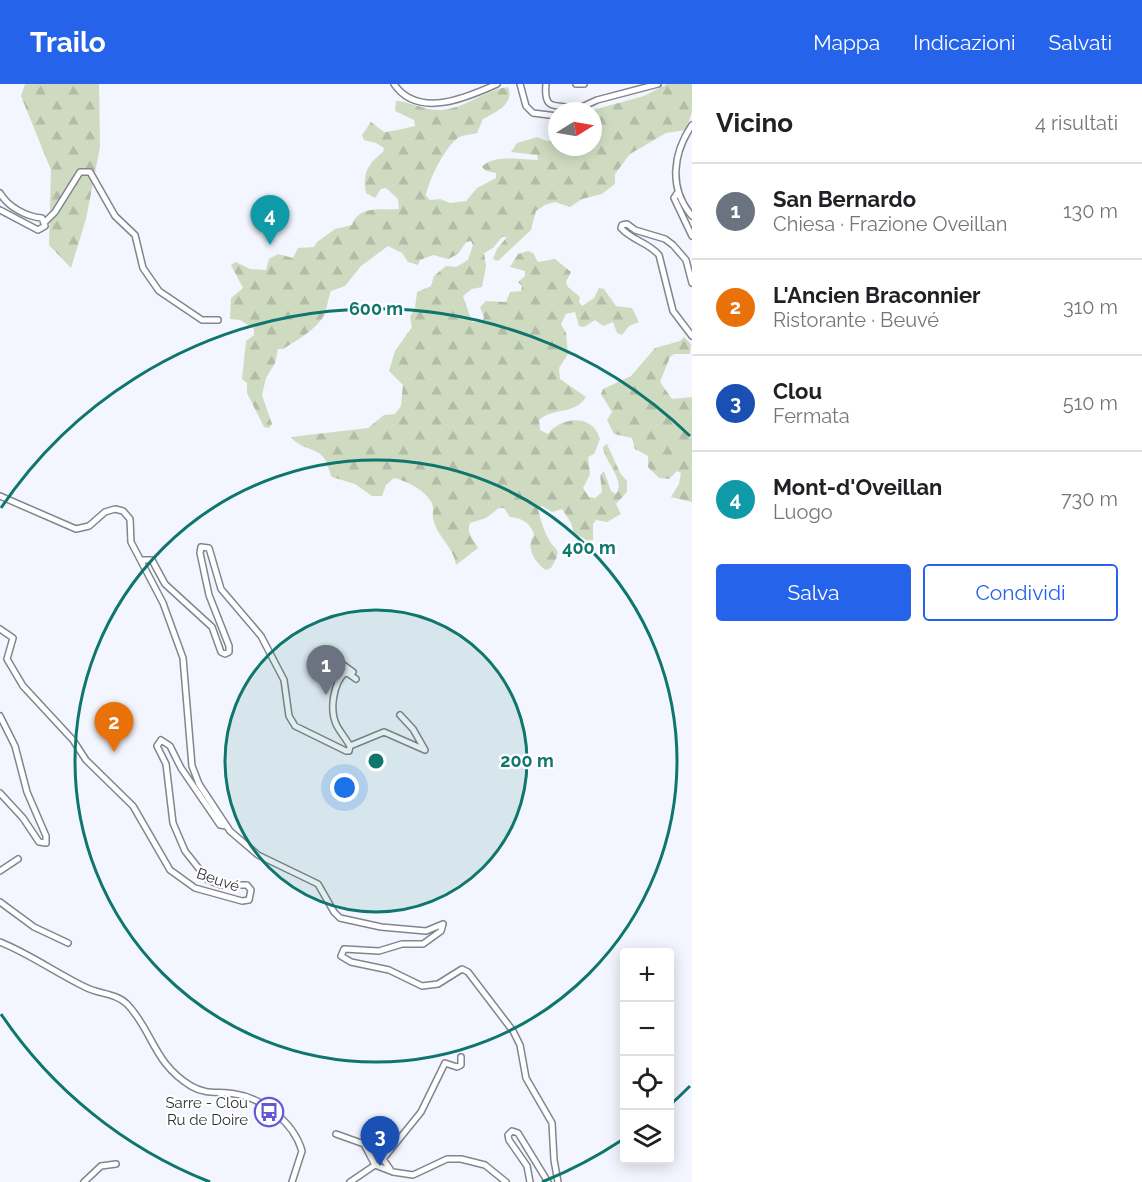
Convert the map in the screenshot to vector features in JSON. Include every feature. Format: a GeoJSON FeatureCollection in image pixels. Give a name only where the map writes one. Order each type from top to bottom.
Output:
{"type":"FeatureCollection","features":[{"type":"Feature","properties":{"kind":"street"},"geometry":{"type":"LineString","coordinates":[[394,84],[401,94],[414,101],[439,103],[458,99],[496,84]]}},
{"type":"Feature","properties":{"kind":"street"},"geometry":{"type":"LineString","coordinates":[[520,84],[526,106],[532,112],[548,115]]}},
{"type":"Feature","properties":{"kind":"street"},"geometry":{"type":"LineString","coordinates":[[546,84],[549,102]]}},
{"type":"Feature","properties":{"kind":"street"},"geometry":{"type":"LineString","coordinates":[[576,84],[584,84]]}},
{"type":"Feature","properties":{"kind":"street"},"geometry":{"type":"LineString","coordinates":[[593,102],[658,84]]}},
{"type":"Feature","properties":{"kind":"street"},"geometry":{"type":"LineString","coordinates":[[692,125],[680,144],[676,183],[678,192],[692,216]]}},
{"type":"Feature","properties":{"kind":"street"},"geometry":{"type":"LineString","coordinates":[[0,210],[38,230],[45,226],[45,222],[55,212],[80,172],[90,172],[115,216],[135,235],[143,268],[159,291],[202,320],[218,320]]}},
{"type":"Feature","properties":{"kind":"street"},"geometry":{"type":"LineString","coordinates":[[678,192],[674,198],[692,236]]}},
{"type":"Feature","properties":{"kind":"street"},"geometry":{"type":"LineString","coordinates":[[0,193],[21,211],[32,217],[42,218],[45,222]]}},
{"type":"Feature","properties":{"kind":"street"},"geometry":{"type":"LineString","coordinates":[[692,283],[686,260],[673,245],[658,236],[635,230],[627,224],[622,225],[621,228],[627,234],[653,248],[659,255],[673,311],[692,336]]}},
{"type":"Feature","properties":{"kind":"street"},"geometry":{"type":"LineString","coordinates":[[0,496],[76,529],[89,526],[105,512],[115,509],[123,511],[130,519],[131,542],[163,603],[183,658],[192,766],[199,784],[226,826],[258,855],[318,884],[340,918],[426,931],[441,924],[444,926],[429,942],[423,945],[402,944],[379,951],[344,949],[340,954],[343,958],[389,970],[422,986],[438,984],[462,969],[468,972],[513,1031],[520,1046],[526,1078],[552,1123],[558,1182]]}},
{"type":"Feature","properties":{"kind":"street"},"geometry":{"type":"LineString","coordinates":[[141,560],[152,560],[165,584],[207,621],[225,654],[229,652],[229,646],[209,595],[200,553],[201,547],[209,548],[221,589],[261,636],[284,680],[290,716],[295,726],[346,752],[349,751],[350,746],[384,732],[425,750],[400,715]]}},
{"type":"Feature","properties":{"kind":"street","name":"Beuvé"},"geometry":{"type":"LineString","coordinates":[[0,629],[13,638],[6,659],[18,678],[74,740],[86,760],[133,806],[170,870],[195,888],[242,901],[249,900],[251,890],[247,885],[221,885],[208,880],[182,845],[173,823],[166,764],[157,746],[161,740],[170,746],[181,768],[220,825],[226,826]]}},
{"type":"Feature","properties":{"kind":"street"},"geometry":{"type":"LineString","coordinates":[[338,661],[351,669],[357,679],[346,672],[335,687],[333,713],[336,724],[350,746]]}},
{"type":"Feature","properties":{"kind":"street"},"geometry":{"type":"LineString","coordinates":[[0,716],[15,746],[22,780],[46,836],[46,843],[39,842],[23,818],[0,793]]}},
{"type":"Feature","properties":{"kind":"street"},"geometry":{"type":"LineString","coordinates":[[0,872],[18,859]]}},
{"type":"Feature","properties":{"kind":"street"},"geometry":{"type":"LineString","coordinates":[[0,902],[34,927],[68,943]]}},
{"type":"Feature","properties":{"kind":"street"},"geometry":{"type":"LineString","coordinates":[[0,942],[86,988],[122,1000],[137,1017],[154,1050],[178,1077],[210,1093],[235,1094],[251,1098],[276,1114],[290,1129],[302,1151],[292,1182]]}},
{"type":"Feature","properties":{"kind":"street"},"geometry":{"type":"LineString","coordinates":[[393,1172],[383,1159],[421,1112],[445,1063],[457,1067],[461,1065],[461,1057]]}},
{"type":"Feature","properties":{"kind":"street"},"geometry":{"type":"LineString","coordinates":[[530,1182],[527,1166],[509,1140],[508,1135],[512,1131],[518,1133],[548,1182]]}},
{"type":"Feature","properties":{"kind":"street"},"geometry":{"type":"LineString","coordinates":[[336,1134],[364,1144],[375,1165],[393,1172],[420,1174],[447,1159],[461,1159],[485,1165],[506,1182]]}},
{"type":"Feature","properties":{"kind":"street"},"geometry":{"type":"LineString","coordinates":[[84,1182],[101,1167],[116,1164]]}},
{"type":"Feature","properties":{"kind":"street"},"geometry":{"type":"LineString","coordinates":[[350,1182],[363,1176],[375,1165]]}},
{"type":"Feature","properties":{"kind":"green space"},"geometry":{"type":"Polygon","coordinates":[[[25,84],[99,84],[100,147],[86,219],[71,268],[49,245],[51,170],[21,96],[25,84]]]}},
{"type":"Feature","properties":{"kind":"green space"},"geometry":{"type":"Polygon","coordinates":[[[667,84],[692,84],[692,112],[686,130],[666,133],[630,154],[615,174],[615,184],[602,194],[582,199],[570,207],[555,202],[536,211],[531,230],[498,261],[493,259],[497,249],[507,237],[502,237],[493,248],[484,253],[486,266],[482,287],[472,289],[463,296],[472,322],[482,322],[484,317],[480,307],[486,301],[506,302],[510,292],[521,291],[522,286],[518,282],[525,276],[525,271],[510,267],[518,254],[528,251],[533,253],[538,262],[555,259],[571,272],[566,282],[568,287],[580,297],[579,302],[582,306],[594,298],[599,288],[604,289],[616,306],[632,308],[639,322],[629,326],[622,335],[617,333],[613,322],[603,326],[595,320],[584,327],[579,326],[575,312],[566,314],[561,324],[566,333],[568,354],[559,368],[560,379],[586,397],[570,409],[551,413],[539,420],[540,430],[548,434],[554,428],[569,421],[577,420],[591,425],[600,439],[594,454],[588,457],[590,474],[583,488],[589,497],[595,498],[602,492],[600,475],[604,471],[611,491],[616,494],[617,477],[603,447],[607,444],[620,473],[627,481],[627,492],[616,504],[621,514],[607,522],[596,520],[593,524],[593,540],[588,541],[574,533],[562,509],[552,512],[542,506],[538,509],[542,524],[558,553],[551,568],[546,570],[532,554],[531,540],[534,535],[531,527],[522,520],[510,517],[504,508],[499,508],[486,518],[470,523],[470,533],[478,548],[456,565],[452,553],[435,524],[432,502],[419,489],[394,478],[386,485],[382,496],[372,496],[355,484],[332,477],[321,454],[299,444],[291,437],[368,428],[384,415],[395,414],[401,406],[403,385],[389,371],[395,351],[412,327],[410,317],[415,308],[417,292],[431,286],[434,276],[446,266],[456,267],[468,260],[473,245],[471,241],[466,242],[458,254],[448,259],[433,255],[420,260],[418,265],[408,262],[402,253],[388,246],[361,266],[345,286],[331,291],[325,314],[317,325],[283,349],[278,349],[275,363],[266,378],[262,395],[272,424],[269,428],[264,427],[247,393],[247,383],[242,379],[246,341],[254,335],[254,329],[240,320],[230,319],[231,298],[243,288],[231,265],[236,262],[250,269],[266,270],[269,259],[278,254],[293,258],[298,248],[314,247],[317,242],[335,229],[352,225],[360,214],[366,211],[399,209],[398,199],[386,188],[381,189],[375,198],[366,193],[367,170],[384,148],[364,140],[362,135],[371,122],[384,132],[415,126],[414,120],[395,111],[396,101],[429,109],[450,109],[508,87],[507,103],[483,119],[477,133],[463,136],[453,142],[438,165],[426,196],[430,200],[440,199],[450,203],[466,201],[477,188],[496,178],[496,173],[486,171],[482,167],[493,160],[538,160],[537,155],[511,152],[517,143],[537,137],[548,141],[548,156],[602,156],[602,107],[644,96],[667,84]]]}},
{"type":"Feature","properties":{"kind":"green space"},"geometry":{"type":"Polygon","coordinates":[[[684,337],[691,344],[690,354],[674,354],[670,357],[660,382],[672,399],[692,397],[692,502],[671,497],[679,484],[681,473],[677,471],[669,479],[659,478],[648,467],[648,456],[635,449],[632,438],[614,434],[607,420],[612,412],[601,394],[603,389],[631,376],[655,348],[680,341],[684,337]]]}},
{"type":"Feature","properties":{"kind":"place","name":"Mont-d'Oveillan"},"geometry":{"type":"Point","coordinates":[270,245]}},
{"type":"Feature","properties":{"kind":"place","name":"San Bernardo"},"geometry":{"type":"Point","coordinates":[326,695]}},
{"type":"Feature","properties":{"kind":"place","name":"L'Ancien Braconnier"},"geometry":{"type":"Point","coordinates":[114,752]}},
{"type":"Feature","properties":{"kind":"place","name":"Sarre - Clou Ru de Doire"},"geometry":{"type":"Point","coordinates":[269,1112]}},
{"type":"Feature","properties":{"kind":"place","name":"Clou"},"geometry":{"type":"Point","coordinates":[380,1166]}}]}
